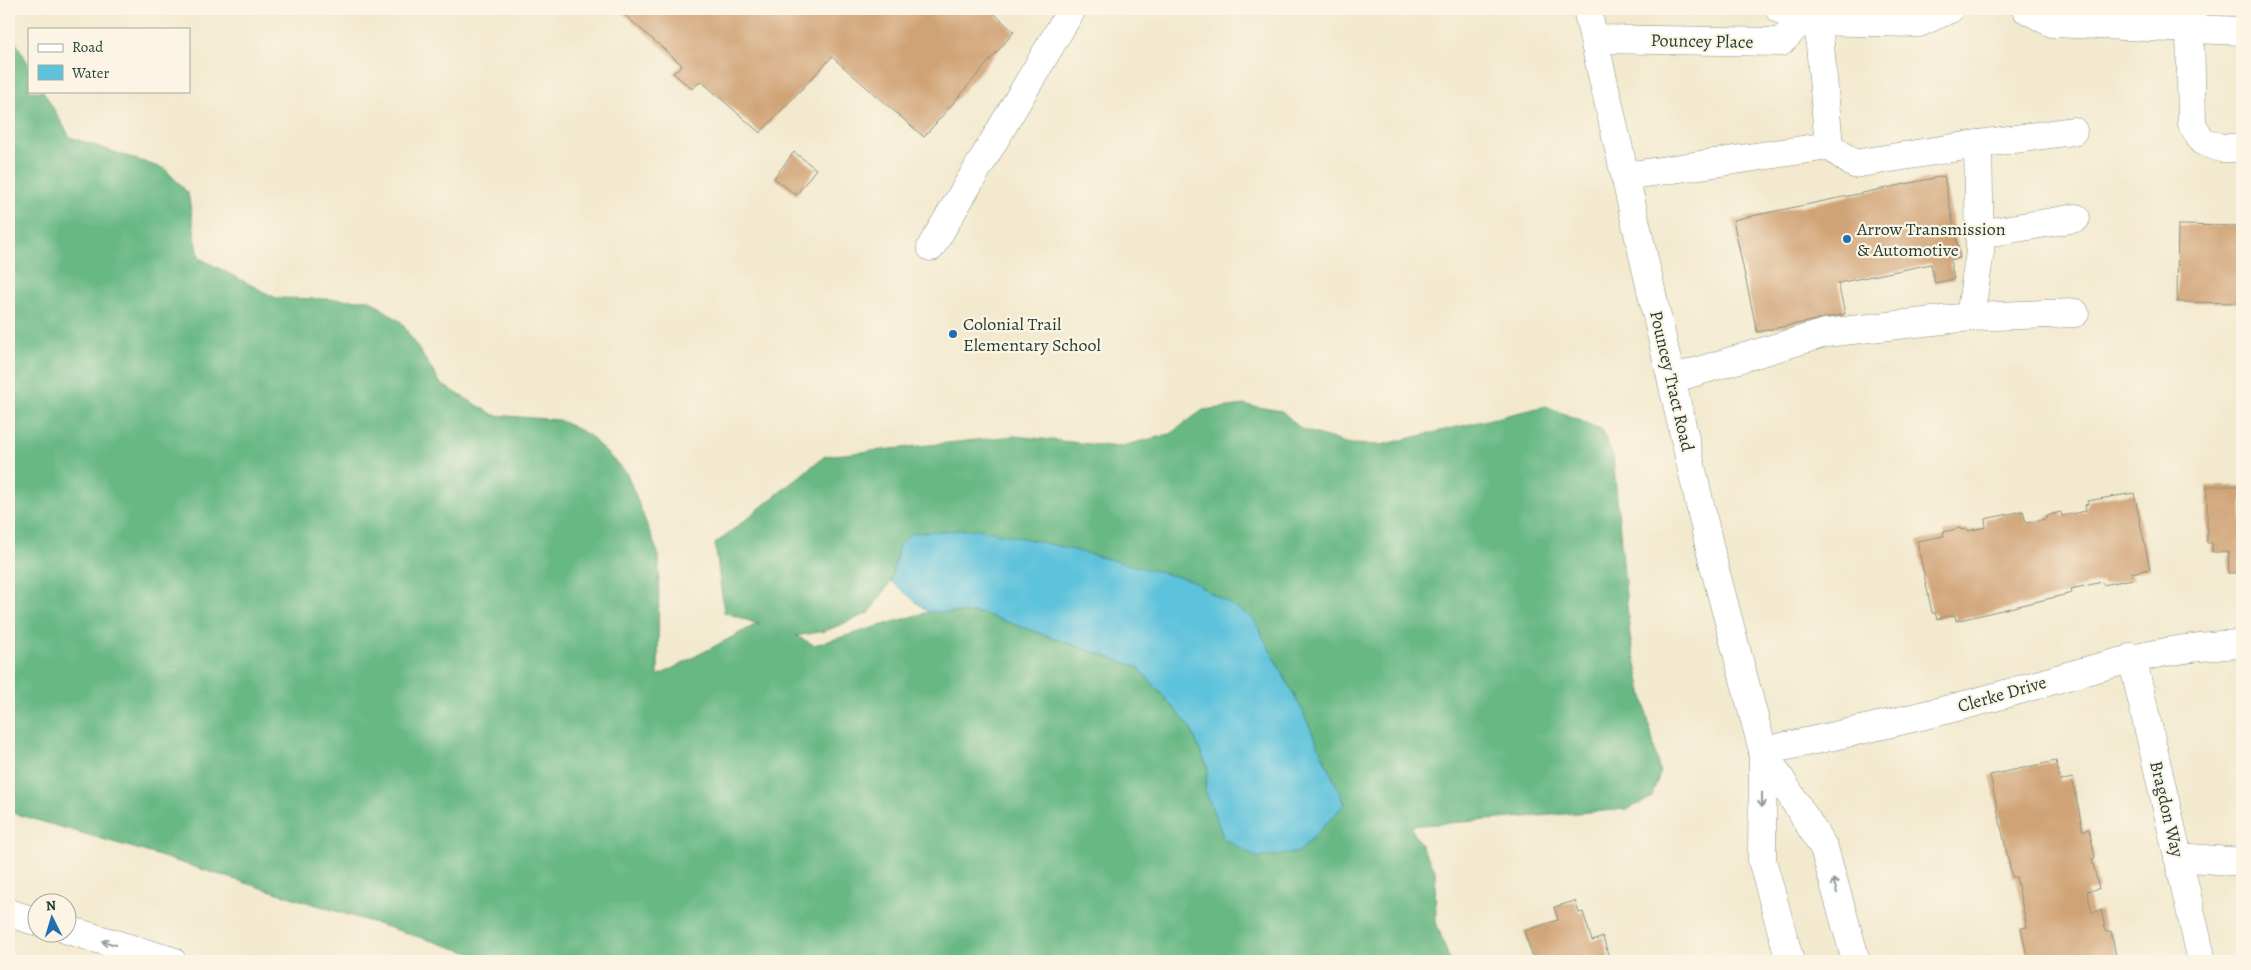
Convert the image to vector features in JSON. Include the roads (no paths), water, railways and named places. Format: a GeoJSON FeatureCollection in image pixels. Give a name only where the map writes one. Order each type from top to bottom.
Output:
{"type":"FeatureCollection","features":[{"type":"Feature","properties":{"kind":"main road"},"geometry":{"type":"LineString","coordinates":[[931,247],[1072,9]]}},
{"type":"Feature","properties":{"kind":"main road","name":"Pouncey Tract Road"},"geometry":{"type":"LineString","coordinates":[[1587,9],[1713,562],[1763,751],[1762,860],[1790,961]]}},
{"type":"Feature","properties":{"kind":"main road"},"geometry":{"type":"LineString","coordinates":[[1950,9],[1919,23],[1799,17],[1828,146],[1854,164],[2073,131]]}},
{"type":"Feature","properties":{"kind":"main road"},"geometry":{"type":"LineString","coordinates":[[2026,9],[2052,23],[2242,31]]}},
{"type":"Feature","properties":{"kind":"main road","name":"Pouncey Place"},"geometry":{"type":"LineString","coordinates":[[1594,40],[1781,42],[1799,17]]}},
{"type":"Feature","properties":{"kind":"main road"},"geometry":{"type":"LineString","coordinates":[[2190,30],[2192,124],[2202,141],[2221,148],[2242,148]]}},
{"type":"Feature","properties":{"kind":"main road"},"geometry":{"type":"LineString","coordinates":[[1970,317],[1980,252],[1978,144]]}},
{"type":"Feature","properties":{"kind":"main road"},"geometry":{"type":"LineString","coordinates":[[1626,176],[1828,146]]}},
{"type":"Feature","properties":{"kind":"main road"},"geometry":{"type":"LineString","coordinates":[[1980,234],[2076,218]]}},
{"type":"Feature","properties":{"kind":"main road"},"geometry":{"type":"LineString","coordinates":[[1672,379],[1824,333],[1970,317],[2075,313]]}},
{"type":"Feature","properties":{"kind":"main road","name":"Clerke Drive"},"geometry":{"type":"LineString","coordinates":[[1763,751],[1912,719],[2132,657],[2194,647],[2242,644]]}},
{"type":"Feature","properties":{"kind":"main road","name":"Bragdon Way"},"geometry":{"type":"LineString","coordinates":[[2132,657],[2202,961]]}},
{"type":"Feature","properties":{"kind":"main road","name":"Pouncey Tract Road"},"geometry":{"type":"LineString","coordinates":[[1763,751],[1824,848],[1856,961]]}},
{"type":"Feature","properties":{"kind":"main road"},"geometry":{"type":"LineString","coordinates":[[2178,857],[2242,862]]}},
{"type":"Feature","properties":{"kind":"main road"},"geometry":{"type":"LineString","coordinates":[[9,913],[28,919]]}},
{"type":"Feature","properties":{"kind":"main road"},"geometry":{"type":"LineString","coordinates":[[78,933],[172,961]]}},
{"type":"Feature","properties":{"kind":"water"},"geometry":{"type":"Polygon","coordinates":[[[977,529],[1046,543],[1190,580],[1253,618],[1302,710],[1345,804],[1299,852],[1258,858],[1224,839],[1205,790],[1208,769],[1190,727],[1138,667],[981,613],[928,612],[891,581],[899,545],[912,533],[977,529]]]}},
{"type":"Feature","properties":{"kind":"place","name":"Arrow Transmission & Automotive"},"geometry":{"type":"Point","coordinates":[1847,239]}},
{"type":"Feature","properties":{"kind":"place","name":"Colonial Trail Elementary School"},"geometry":{"type":"Point","coordinates":[953,334]}}]}
